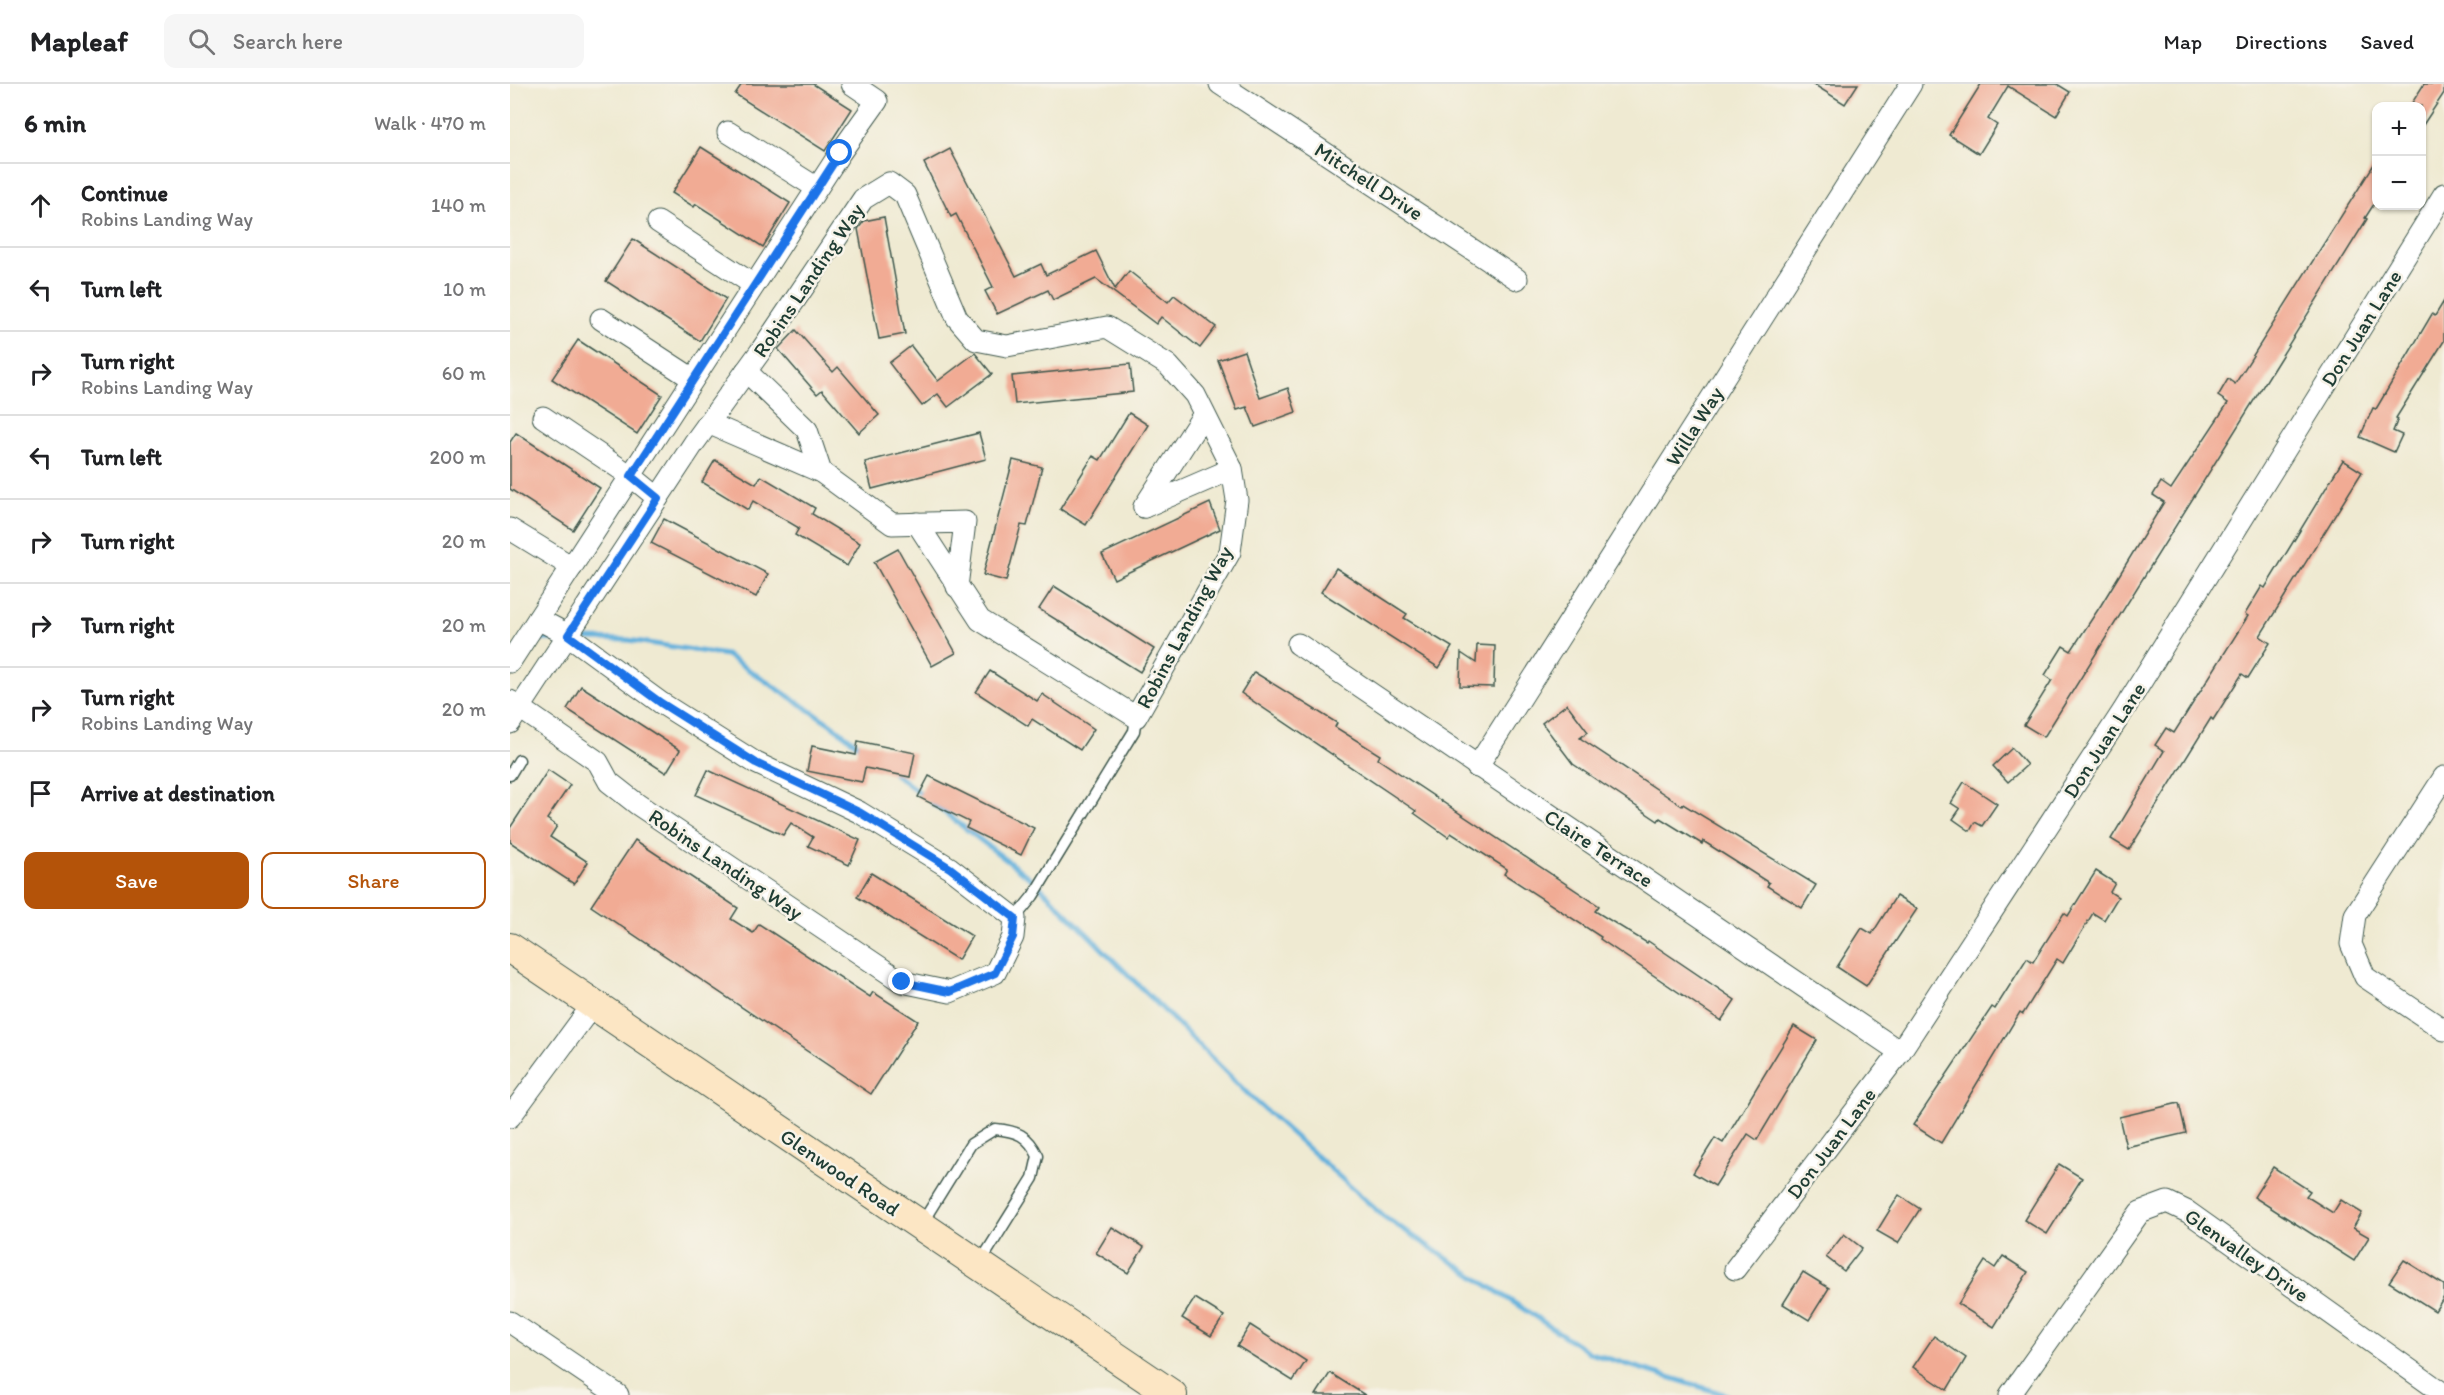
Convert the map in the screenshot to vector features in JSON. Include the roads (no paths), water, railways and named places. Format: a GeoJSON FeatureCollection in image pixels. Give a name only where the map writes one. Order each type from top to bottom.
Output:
{"type":"FeatureCollection","features":[{"type":"Feature","properties":{"kind":"main road","name":"Glenwood Road"},"geometry":{"type":"LineString","coordinates":[[510,948],[1172,1395]]}},
{"type":"Feature","properties":{"kind":"street","name":"Robins Landing Way"},"geometry":{"type":"LineString","coordinates":[[510,662],[817,188],[877,101],[852,84]]}},
{"type":"Feature","properties":{"kind":"street","name":"Mitchell Drive"},"geometry":{"type":"LineString","coordinates":[[1220,84],[1517,279]]}},
{"type":"Feature","properties":{"kind":"street","name":"Willa Way"},"geometry":{"type":"LineString","coordinates":[[1477,767],[1911,84]]}},
{"type":"Feature","properties":{"kind":"street"},"geometry":{"type":"LineString","coordinates":[[728,132],[817,188]]}},
{"type":"Feature","properties":{"kind":"street","name":"Robins Landing Way"},"geometry":{"type":"LineString","coordinates":[[1015,918],[1013,937],[995,973],[950,992],[902,982],[637,804],[609,782],[598,762],[513,711],[568,635],[694,443],[746,371],[862,199],[889,183],[905,195],[957,318],[976,340],[1007,346],[1107,327],[1168,365],[1195,395],[1232,469],[1237,500],[1230,552],[1136,717]]}},
{"type":"Feature","properties":{"kind":"street","name":"Don Juan Lane"},"geometry":{"type":"LineString","coordinates":[[1736,1269],[1900,1052],[2123,711],[2444,194]]}},
{"type":"Feature","properties":{"kind":"street"},"geometry":{"type":"LineString","coordinates":[[658,222],[754,285]]}},
{"type":"Feature","properties":{"kind":"street"},"geometry":{"type":"LineString","coordinates":[[601,319],[693,379]]}},
{"type":"Feature","properties":{"kind":"street"},"geometry":{"type":"LineString","coordinates":[[746,371],[807,430],[821,472]]}},
{"type":"Feature","properties":{"kind":"street"},"geometry":{"type":"LineString","coordinates":[[1204,414],[1144,507],[1232,469]]}},
{"type":"Feature","properties":{"kind":"street"},"geometry":{"type":"LineString","coordinates":[[543,417],[631,476],[658,498]]}},
{"type":"Feature","properties":{"kind":"street"},"geometry":{"type":"LineString","coordinates":[[708,423],[821,472],[891,524],[966,522],[957,587]]}},
{"type":"Feature","properties":{"kind":"street"},"geometry":{"type":"LineString","coordinates":[[664,424],[694,443]]}},
{"type":"Feature","properties":{"kind":"street"},"geometry":{"type":"LineString","coordinates":[[917,523],[980,620],[1136,717]]}},
{"type":"Feature","properties":{"kind":"street"},"geometry":{"type":"LineString","coordinates":[[510,529],[572,567]]}},
{"type":"Feature","properties":{"kind":"street"},"geometry":{"type":"LineString","coordinates":[[586,545],[615,563]]}},
{"type":"Feature","properties":{"kind":"street"},"geometry":{"type":"LineString","coordinates":[[538,619],[568,635],[661,703],[756,763],[859,812],[950,868],[1015,918]]}},
{"type":"Feature","properties":{"kind":"street","name":"Claire Terrace"},"geometry":{"type":"LineString","coordinates":[[1298,644],[1900,1052]]}},
{"type":"Feature","properties":{"kind":"street"},"geometry":{"type":"LineString","coordinates":[[2444,777],[2355,915],[2351,944],[2365,976],[2444,1029]]}},
{"type":"Feature","properties":{"kind":"street"},"geometry":{"type":"LineString","coordinates":[[510,1117],[594,1003]]}},
{"type":"Feature","properties":{"kind":"street","name":"Glenvalley Drive"},"geometry":{"type":"LineString","coordinates":[[2010,1395],[2140,1212],[2167,1202],[2188,1212],[2444,1394]]}},
{"type":"Feature","properties":{"kind":"street"},"geometry":{"type":"LineString","coordinates":[[510,1322],[618,1395]]}},
{"type":"Feature","properties":{"kind":"lane"},"geometry":{"type":"LineString","coordinates":[[1015,918],[1033,896],[1134,731],[1136,717]]}},
{"type":"Feature","properties":{"kind":"lane"},"geometry":{"type":"LineString","coordinates":[[510,775],[519,760]]}},
{"type":"Feature","properties":{"kind":"lane"},"geometry":{"type":"LineString","coordinates":[[920,1226],[971,1144],[995,1129],[1018,1131],[1032,1143],[1038,1156],[1033,1178],[978,1266]]}},
{"type":"Feature","properties":{"kind":"waterway"},"geometry":{"type":"LineString","coordinates":[[533,639],[559,639]]}},
{"type":"Feature","properties":{"kind":"waterway"},"geometry":{"type":"LineString","coordinates":[[587,639],[628,640],[726,655],[829,723],[862,748]]}},
{"type":"Feature","properties":{"kind":"waterway"},"geometry":{"type":"LineString","coordinates":[[891,771],[924,796]]}},
{"type":"Feature","properties":{"kind":"waterway"},"geometry":{"type":"LineString","coordinates":[[931,802],[1035,882],[1253,1099],[1383,1216],[1590,1353],[1727,1395]]}}]}
